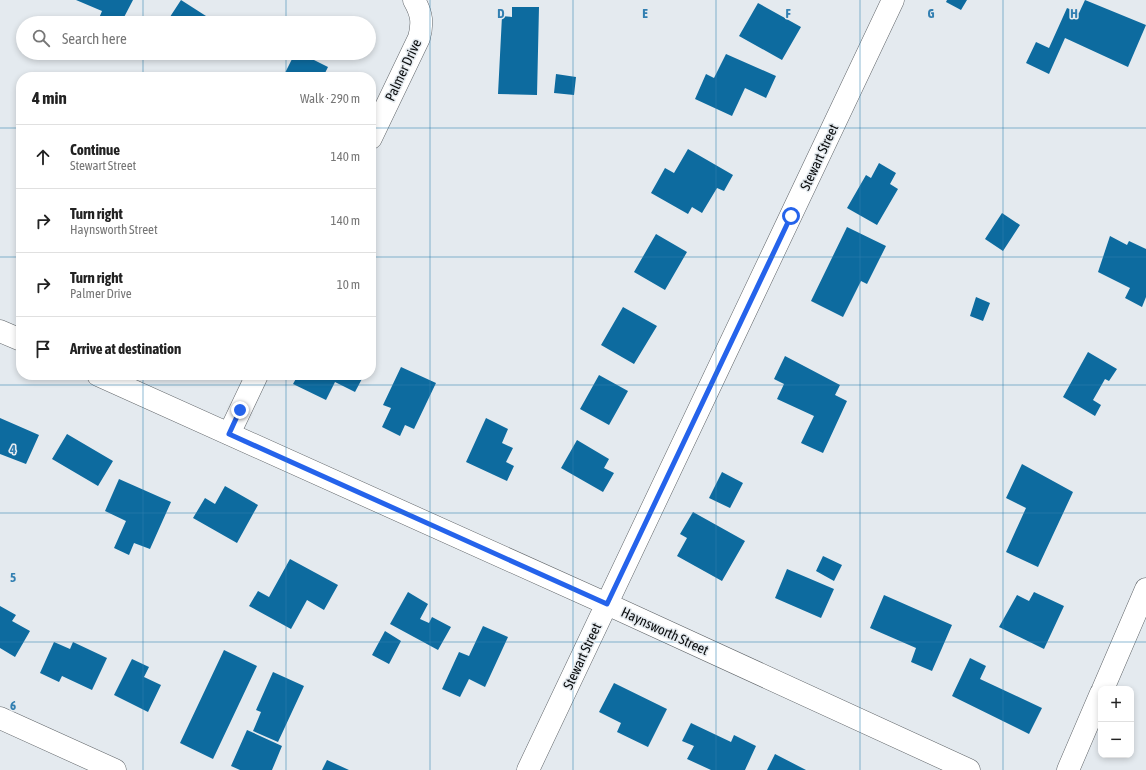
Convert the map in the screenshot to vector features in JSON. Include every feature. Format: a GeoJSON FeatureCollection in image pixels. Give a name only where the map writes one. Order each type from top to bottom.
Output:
{"type":"FeatureCollection","features":[{"type":"Feature","properties":{"kind":"street","name":"Palmer Drive"},"geometry":{"type":"LineString","coordinates":[[376,128],[419,38],[423,23],[419,8],[414,0]]}},
{"type":"Feature","properties":{"kind":"street","name":"Stewart Street"},"geometry":{"type":"LineString","coordinates":[[528,770],[893,0]]}},
{"type":"Feature","properties":{"kind":"street"},"geometry":{"type":"LineString","coordinates":[[0,331],[16,338]]}},
{"type":"Feature","properties":{"kind":"street","name":"Haynsworth Street"},"geometry":{"type":"LineString","coordinates":[[109,380],[607,604],[969,770]]}},
{"type":"Feature","properties":{"kind":"street"},"geometry":{"type":"LineString","coordinates":[[229,434],[255,380]]}},
{"type":"Feature","properties":{"kind":"street"},"geometry":{"type":"LineString","coordinates":[[1104,686],[1146,589]]}},
{"type":"Feature","properties":{"kind":"street"},"geometry":{"type":"LineString","coordinates":[[1068,770],[1098,700]]}},
{"type":"Feature","properties":{"kind":"street"},"geometry":{"type":"LineString","coordinates":[[0,718],[115,770]]}},
{"type":"Feature","properties":{"kind":"building"},"geometry":{"type":"Polygon","coordinates":[[[76,0],[133,0],[125,16],[100,16],[102,11],[76,0]]]}},
{"type":"Feature","properties":{"kind":"building"},"geometry":{"type":"Polygon","coordinates":[[[181,0],[206,16],[171,16],[181,0]]]}},
{"type":"Feature","properties":{"kind":"building"},"geometry":{"type":"Polygon","coordinates":[[[947,0],[967,0],[961,10],[946,2],[947,0]]]}},
{"type":"Feature","properties":{"kind":"building"},"geometry":{"type":"Polygon","coordinates":[[[1085,0],[1146,25],[1128,67],[1065,38],[1049,74],[1026,63],[1036,42],[1049,48],[1067,8],[1079,13],[1085,0]]]}},
{"type":"Feature","properties":{"kind":"building"},"geometry":{"type":"Polygon","coordinates":[[[758,3],[801,27],[782,60],[739,36],[758,3]]]}},
{"type":"Feature","properties":{"kind":"building"},"geometry":{"type":"Polygon","coordinates":[[[512,7],[539,7],[537,95],[498,94],[502,16],[512,17],[512,7]]]}},
{"type":"Feature","properties":{"kind":"building"},"geometry":{"type":"Polygon","coordinates":[[[726,54],[776,76],[766,98],[745,88],[732,116],[695,99],[706,74],[714,78],[726,54]]]}},
{"type":"Feature","properties":{"kind":"building"},"geometry":{"type":"Polygon","coordinates":[[[292,60],[314,60],[328,67],[326,72],[286,72],[292,60]]]}},
{"type":"Feature","properties":{"kind":"building"},"geometry":{"type":"Polygon","coordinates":[[[556,74],[576,77],[574,95],[554,93],[556,74]]]}},
{"type":"Feature","properties":{"kind":"building"},"geometry":{"type":"Polygon","coordinates":[[[688,149],[733,175],[724,191],[717,188],[702,213],[692,207],[688,214],[651,193],[665,168],[674,173],[688,149]]]}},
{"type":"Feature","properties":{"kind":"building"},"geometry":{"type":"Polygon","coordinates":[[[879,163],[896,173],[890,184],[898,189],[877,225],[847,208],[866,175],[871,178],[879,163]]]}},
{"type":"Feature","properties":{"kind":"building"},"geometry":{"type":"Polygon","coordinates":[[[1002,213],[1020,225],[1003,251],[985,239],[1002,213]]]}},
{"type":"Feature","properties":{"kind":"building"},"geometry":{"type":"Polygon","coordinates":[[[847,227],[886,246],[867,284],[861,281],[843,317],[811,301],[847,227]]]}},
{"type":"Feature","properties":{"kind":"building"},"geometry":{"type":"Polygon","coordinates":[[[656,234],[687,252],[665,290],[634,272],[656,234]]]}},
{"type":"Feature","properties":{"kind":"building"},"geometry":{"type":"Polygon","coordinates":[[[1110,236],[1127,245],[1129,241],[1146,249],[1146,297],[1142,307],[1125,298],[1130,288],[1098,272],[1110,236]]]}},
{"type":"Feature","properties":{"kind":"building"},"geometry":{"type":"Polygon","coordinates":[[[976,297],[990,303],[983,321],[970,316],[976,297]]]}},
{"type":"Feature","properties":{"kind":"building"},"geometry":{"type":"Polygon","coordinates":[[[623,307],[657,326],[634,364],[601,345],[623,307]]]}},
{"type":"Feature","properties":{"kind":"building"},"geometry":{"type":"Polygon","coordinates":[[[1088,352],[1117,369],[1109,381],[1105,379],[1093,400],[1101,405],[1095,416],[1063,397],[1088,352]]]}},
{"type":"Feature","properties":{"kind":"building"},"geometry":{"type":"Polygon","coordinates":[[[785,356],[840,385],[835,395],[847,401],[823,453],[801,443],[814,416],[777,399],[784,384],[774,379],[785,356]]]}},
{"type":"Feature","properties":{"kind":"building"},"geometry":{"type":"Polygon","coordinates":[[[401,367],[436,383],[414,429],[405,425],[400,436],[382,427],[391,408],[383,405],[401,367]]]}},
{"type":"Feature","properties":{"kind":"building"},"geometry":{"type":"Polygon","coordinates":[[[599,375],[628,391],[609,425],[580,409],[599,375]]]}},
{"type":"Feature","properties":{"kind":"building"},"geometry":{"type":"Polygon","coordinates":[[[295,380],[361,380],[355,392],[335,382],[326,400],[293,384],[295,380]]]}},
{"type":"Feature","properties":{"kind":"building"},"geometry":{"type":"Polygon","coordinates":[[[0,418],[39,435],[26,464],[0,454],[0,418]]]}},
{"type":"Feature","properties":{"kind":"building"},"geometry":{"type":"Polygon","coordinates":[[[486,418],[508,429],[502,443],[513,448],[506,462],[514,466],[507,481],[466,462],[486,418]]]}},
{"type":"Feature","properties":{"kind":"building"},"geometry":{"type":"Polygon","coordinates":[[[67,434],[113,461],[98,486],[52,459],[67,434]]]}},
{"type":"Feature","properties":{"kind":"building"},"geometry":{"type":"Polygon","coordinates":[[[577,440],[609,459],[604,468],[614,473],[603,492],[561,468],[577,440]]]}},
{"type":"Feature","properties":{"kind":"building"},"geometry":{"type":"Polygon","coordinates":[[[1022,464],[1073,492],[1038,567],[1006,552],[1026,508],[1006,498],[1022,464]]]}},
{"type":"Feature","properties":{"kind":"building"},"geometry":{"type":"Polygon","coordinates":[[[722,472],[743,483],[730,508],[709,498],[722,472]]]}},
{"type":"Feature","properties":{"kind":"building"},"geometry":{"type":"Polygon","coordinates":[[[119,479],[171,502],[150,549],[134,543],[129,555],[114,548],[126,521],[105,511],[119,479]]]}},
{"type":"Feature","properties":{"kind":"building"},"geometry":{"type":"Polygon","coordinates":[[[225,486],[258,505],[237,543],[193,518],[205,498],[215,504],[225,486]]]}},
{"type":"Feature","properties":{"kind":"building"},"geometry":{"type":"Polygon","coordinates":[[[693,512],[745,541],[722,581],[677,556],[687,538],[680,534],[693,512]]]}},
{"type":"Feature","properties":{"kind":"building"},"geometry":{"type":"Polygon","coordinates":[[[823,556],[842,565],[834,581],[816,571],[823,556]]]}},
{"type":"Feature","properties":{"kind":"building"},"geometry":{"type":"Polygon","coordinates":[[[290,559],[338,585],[324,610],[307,600],[291,629],[249,606],[258,591],[269,597],[290,559]]]}},
{"type":"Feature","properties":{"kind":"building"},"geometry":{"type":"Polygon","coordinates":[[[787,569],[834,589],[821,618],[775,598],[787,569]]]}},
{"type":"Feature","properties":{"kind":"building"},"geometry":{"type":"Polygon","coordinates":[[[408,592],[428,604],[420,619],[429,623],[432,617],[451,627],[438,650],[390,624],[408,592]]]}},
{"type":"Feature","properties":{"kind":"building"},"geometry":{"type":"Polygon","coordinates":[[[1034,592],[1064,606],[1044,649],[999,627],[1017,595],[1029,601],[1034,592]]]}},
{"type":"Feature","properties":{"kind":"building"},"geometry":{"type":"Polygon","coordinates":[[[884,595],[952,625],[932,671],[911,662],[916,648],[870,628],[884,595]]]}},
{"type":"Feature","properties":{"kind":"building"},"geometry":{"type":"Polygon","coordinates":[[[0,606],[16,615],[12,621],[30,631],[15,657],[0,648],[0,606]]]}},
{"type":"Feature","properties":{"kind":"building"},"geometry":{"type":"Polygon","coordinates":[[[483,626],[508,637],[485,687],[469,679],[460,697],[442,689],[459,652],[469,656],[483,626]]]}},
{"type":"Feature","properties":{"kind":"building"},"geometry":{"type":"Polygon","coordinates":[[[385,631],[401,641],[389,664],[372,655],[385,631]]]}},
{"type":"Feature","properties":{"kind":"building"},"geometry":{"type":"Polygon","coordinates":[[[54,642],[70,649],[73,642],[107,658],[92,690],[62,676],[59,682],[40,673],[54,642]]]}},
{"type":"Feature","properties":{"kind":"building"},"geometry":{"type":"Polygon","coordinates":[[[224,650],[257,666],[213,759],[180,743],[224,650]]]}},
{"type":"Feature","properties":{"kind":"building"},"geometry":{"type":"Polygon","coordinates":[[[970,658],[986,666],[980,679],[1042,708],[1029,734],[952,696],[970,658]]]}},
{"type":"Feature","properties":{"kind":"building"},"geometry":{"type":"Polygon","coordinates":[[[132,659],[149,667],[144,677],[161,685],[148,712],[114,695],[132,659]]]}},
{"type":"Feature","properties":{"kind":"building"},"geometry":{"type":"Polygon","coordinates":[[[273,672],[304,686],[278,742],[253,731],[261,712],[256,710],[273,672]]]}},
{"type":"Feature","properties":{"kind":"building"},"geometry":{"type":"Polygon","coordinates":[[[614,683],[667,709],[648,747],[617,732],[621,723],[599,712],[614,683]]]}},
{"type":"Feature","properties":{"kind":"building"},"geometry":{"type":"Polygon","coordinates":[[[691,723],[731,742],[734,735],[756,746],[745,770],[711,770],[687,759],[694,746],[682,741],[691,723]]]}},
{"type":"Feature","properties":{"kind":"building"},"geometry":{"type":"Polygon","coordinates":[[[247,730],[282,746],[272,770],[240,770],[231,766],[247,730]]]}},
{"type":"Feature","properties":{"kind":"building"},"geometry":{"type":"Polygon","coordinates":[[[775,754],[806,770],[767,770],[775,754]]]}},
{"type":"Feature","properties":{"kind":"building"},"geometry":{"type":"Polygon","coordinates":[[[327,760],[349,770],[322,770],[327,760]]]}},
{"type":"Feature","properties":{"kind":"route"},"geometry":{"type":"LineString","coordinates":[[240,410],[229,434],[607,604],[791,216]]}}]}
